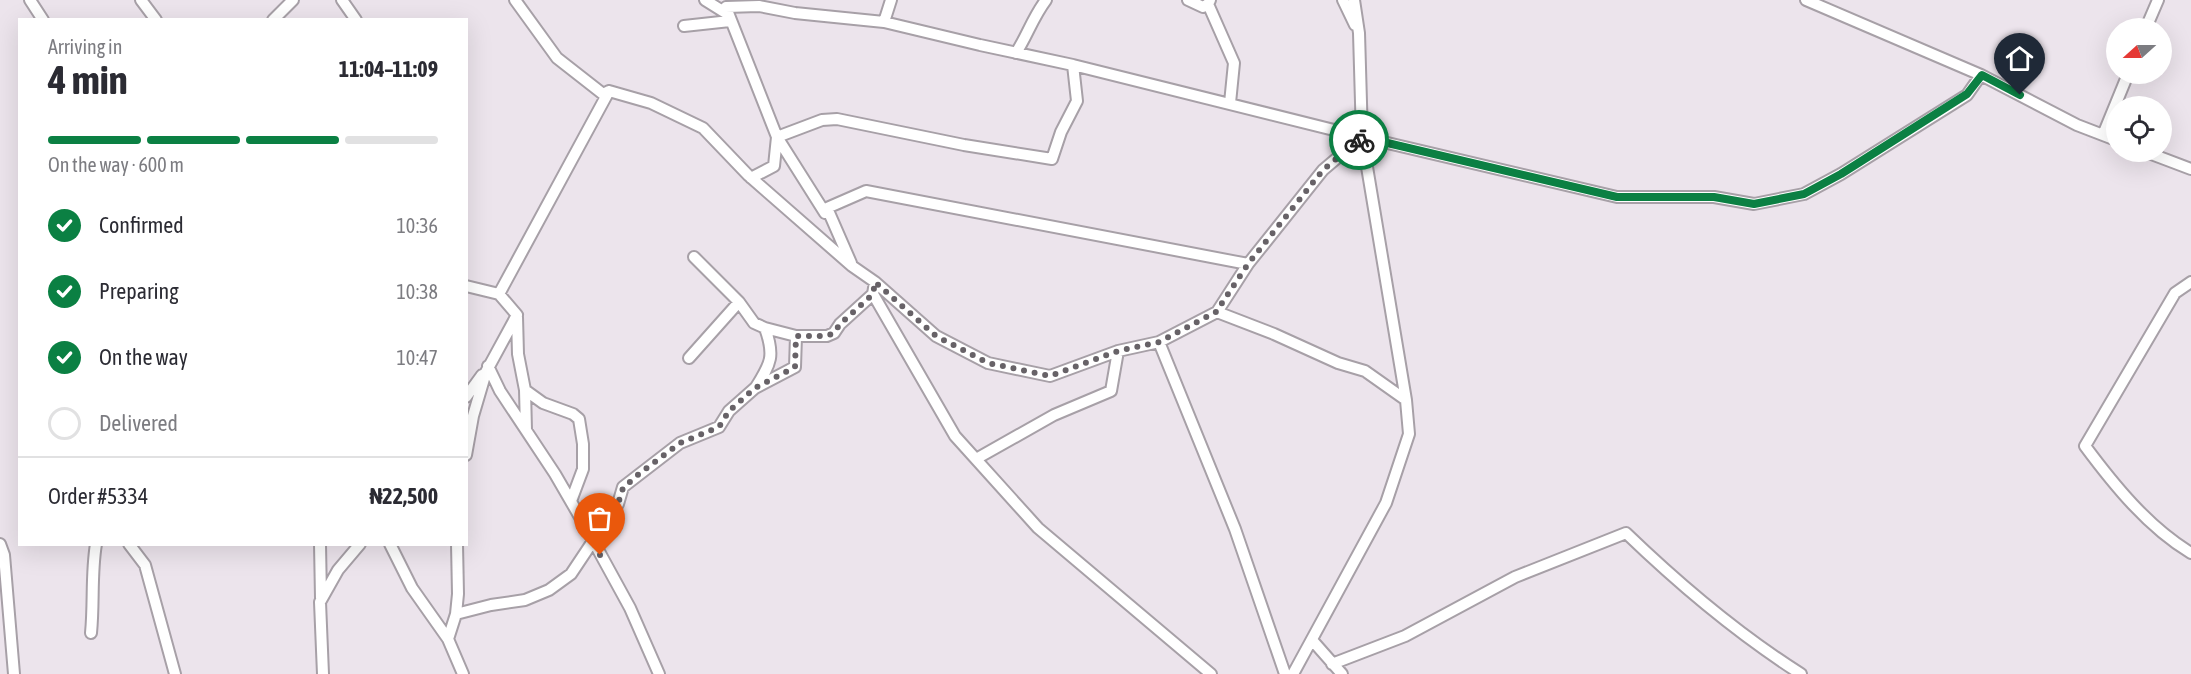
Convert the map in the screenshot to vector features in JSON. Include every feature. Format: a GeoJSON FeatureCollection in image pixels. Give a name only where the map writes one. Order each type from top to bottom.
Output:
{"type":"FeatureCollection","features":[{"type":"Feature","properties":{"kind":"street"},"geometry":{"type":"LineString","coordinates":[[30,0],[42,18]]}},
{"type":"Feature","properties":{"kind":"street"},"geometry":{"type":"LineString","coordinates":[[141,0],[153,18]]}},
{"type":"Feature","properties":{"kind":"street"},"geometry":{"type":"LineString","coordinates":[[275,18],[293,0]]}},
{"type":"Feature","properties":{"kind":"street"},"geometry":{"type":"LineString","coordinates":[[342,0],[355,18]]}},
{"type":"Feature","properties":{"kind":"street"},"geometry":{"type":"LineString","coordinates":[[515,0],[557,58],[603,94],[609,91],[651,103],[703,128],[751,178],[936,336],[988,363],[1050,376],[1118,351],[1159,342],[1216,312],[1248,264],[1323,170],[1362,137]]}},
{"type":"Feature","properties":{"kind":"street"},"geometry":{"type":"LineString","coordinates":[[705,0],[728,11],[777,137],[825,213],[826,208],[866,191],[1248,264]]}},
{"type":"Feature","properties":{"kind":"street"},"geometry":{"type":"LineString","coordinates":[[788,0],[795,13]]}},
{"type":"Feature","properties":{"kind":"street"},"geometry":{"type":"LineString","coordinates":[[884,22],[891,0]]}},
{"type":"Feature","properties":{"kind":"street"},"geometry":{"type":"LineString","coordinates":[[1016,53],[1023,43],[1028,26],[1046,0]]}},
{"type":"Feature","properties":{"kind":"street"},"geometry":{"type":"LineString","coordinates":[[1188,0],[1203,8],[1209,2],[1234,63],[1230,103]]}},
{"type":"Feature","properties":{"kind":"street"},"geometry":{"type":"LineString","coordinates":[[1343,0],[1359,33]]}},
{"type":"Feature","properties":{"kind":"street"},"geometry":{"type":"LineString","coordinates":[[1293,674],[1386,503],[1409,434],[1406,400],[1362,137],[1359,33],[1354,0]]}},
{"type":"Feature","properties":{"kind":"street"},"geometry":{"type":"LineString","coordinates":[[1806,0],[1982,75],[2077,125],[2106,136]]}},
{"type":"Feature","properties":{"kind":"street"},"geometry":{"type":"LineString","coordinates":[[2150,18],[2158,0]]}},
{"type":"Feature","properties":{"kind":"street"},"geometry":{"type":"LineString","coordinates":[[684,26],[728,11],[759,6],[795,13],[884,22],[1073,65],[1362,137],[1617,197],[1714,197],[1754,204],[1804,194],[1841,174],[1967,94],[1982,75]]}},
{"type":"Feature","properties":{"kind":"street"},"geometry":{"type":"LineString","coordinates":[[777,137],[822,120],[837,119],[964,145],[1052,159],[1061,132],[1077,101],[1073,65]]}},
{"type":"Feature","properties":{"kind":"street"},"geometry":{"type":"LineString","coordinates":[[2103,135],[2124,84]]}},
{"type":"Feature","properties":{"kind":"street"},"geometry":{"type":"LineString","coordinates":[[499,294],[609,91]]}},
{"type":"Feature","properties":{"kind":"street"},"geometry":{"type":"LineString","coordinates":[[751,178],[774,166],[777,137]]}},
{"type":"Feature","properties":{"kind":"street"},"geometry":{"type":"LineString","coordinates":[[2172,162],[2191,169]]}},
{"type":"Feature","properties":{"kind":"street"},"geometry":{"type":"LineString","coordinates":[[826,208],[852,266]]}},
{"type":"Feature","properties":{"kind":"street"},"geometry":{"type":"LineString","coordinates":[[694,257],[739,302],[754,322],[765,328],[796,336],[826,336],[834,333],[840,324],[873,294],[875,282]]}},
{"type":"Feature","properties":{"kind":"street"},"geometry":{"type":"LineString","coordinates":[[2191,282],[2175,293],[2085,446],[2153,525],[2191,553]]}},
{"type":"Feature","properties":{"kind":"street"},"geometry":{"type":"LineString","coordinates":[[468,286],[499,294],[517,315],[518,354],[525,390],[526,430]]}},
{"type":"Feature","properties":{"kind":"street"},"geometry":{"type":"LineString","coordinates":[[873,294],[955,436],[1038,528],[1211,674]]}},
{"type":"Feature","properties":{"kind":"street"},"geometry":{"type":"LineString","coordinates":[[689,358],[739,302]]}},
{"type":"Feature","properties":{"kind":"street"},"geometry":{"type":"LineString","coordinates":[[1216,312],[1274,334],[1338,363],[1365,371],[1406,400]]}},
{"type":"Feature","properties":{"kind":"street"},"geometry":{"type":"LineString","coordinates":[[468,394],[488,366],[517,315]]}},
{"type":"Feature","properties":{"kind":"street"},"geometry":{"type":"LineString","coordinates":[[755,388],[768,368],[772,356],[765,328]]}},
{"type":"Feature","properties":{"kind":"street"},"geometry":{"type":"LineString","coordinates":[[456,614],[490,605],[525,600],[549,590],[570,574],[609,520],[618,504],[623,488],[680,443],[719,427],[729,411],[755,388],[795,367],[796,336]]}},
{"type":"Feature","properties":{"kind":"street"},"geometry":{"type":"LineString","coordinates":[[1159,342],[1235,529],[1285,674]]}},
{"type":"Feature","properties":{"kind":"street"},"geometry":{"type":"LineString","coordinates":[[976,459],[1054,415],[1111,391],[1118,351]]}},
{"type":"Feature","properties":{"kind":"street"},"geometry":{"type":"LineString","coordinates":[[488,366],[500,391],[571,501],[630,608],[659,674]]}},
{"type":"Feature","properties":{"kind":"street"},"geometry":{"type":"LineString","coordinates":[[468,444],[473,416],[488,366]]}},
{"type":"Feature","properties":{"kind":"street"},"geometry":{"type":"LineString","coordinates":[[525,390],[543,403],[566,411],[579,419],[583,444],[583,469],[571,501]]}},
{"type":"Feature","properties":{"kind":"street"},"geometry":{"type":"LineString","coordinates":[[1332,664],[1405,636],[1515,577],[1626,533],[1648,555],[1759,647],[1801,674]]}},
{"type":"Feature","properties":{"kind":"street"},"geometry":{"type":"LineString","coordinates":[[0,544],[4,555],[14,674]]}},
{"type":"Feature","properties":{"kind":"street"},"geometry":{"type":"LineString","coordinates":[[91,633],[96,546]]}},
{"type":"Feature","properties":{"kind":"street"},"geometry":{"type":"LineString","coordinates":[[131,546],[145,565],[175,674]]}},
{"type":"Feature","properties":{"kind":"street"},"geometry":{"type":"LineString","coordinates":[[320,546],[322,674]]}},
{"type":"Feature","properties":{"kind":"street"},"geometry":{"type":"LineString","coordinates":[[320,602],[338,570],[358,546]]}},
{"type":"Feature","properties":{"kind":"street"},"geometry":{"type":"LineString","coordinates":[[391,546],[411,588],[448,639],[463,674]]}},
{"type":"Feature","properties":{"kind":"street"},"geometry":{"type":"LineString","coordinates":[[448,639],[456,614],[457,546]]}},
{"type":"Feature","properties":{"kind":"street"},"geometry":{"type":"LineString","coordinates":[[1312,640],[1342,674]]}},
{"type":"Feature","properties":{"kind":"way so far"},"geometry":{"type":"LineString","coordinates":[[600,555],[593,541],[604,528],[618,504],[623,488],[680,443],[719,427],[729,411],[755,388],[795,367],[796,336],[826,336],[834,333],[840,324],[873,294],[875,282],[936,336],[988,363],[1050,376],[1118,351],[1159,342],[1216,312],[1248,264],[1323,170],[1359,140]]}},
{"type":"Feature","properties":{"kind":"route"},"geometry":{"type":"LineString","coordinates":[[1359,140],[1362,137],[1617,197],[1714,197],[1754,204],[1804,194],[1841,174],[1967,94],[1982,75],[2020,95]]}}]}
